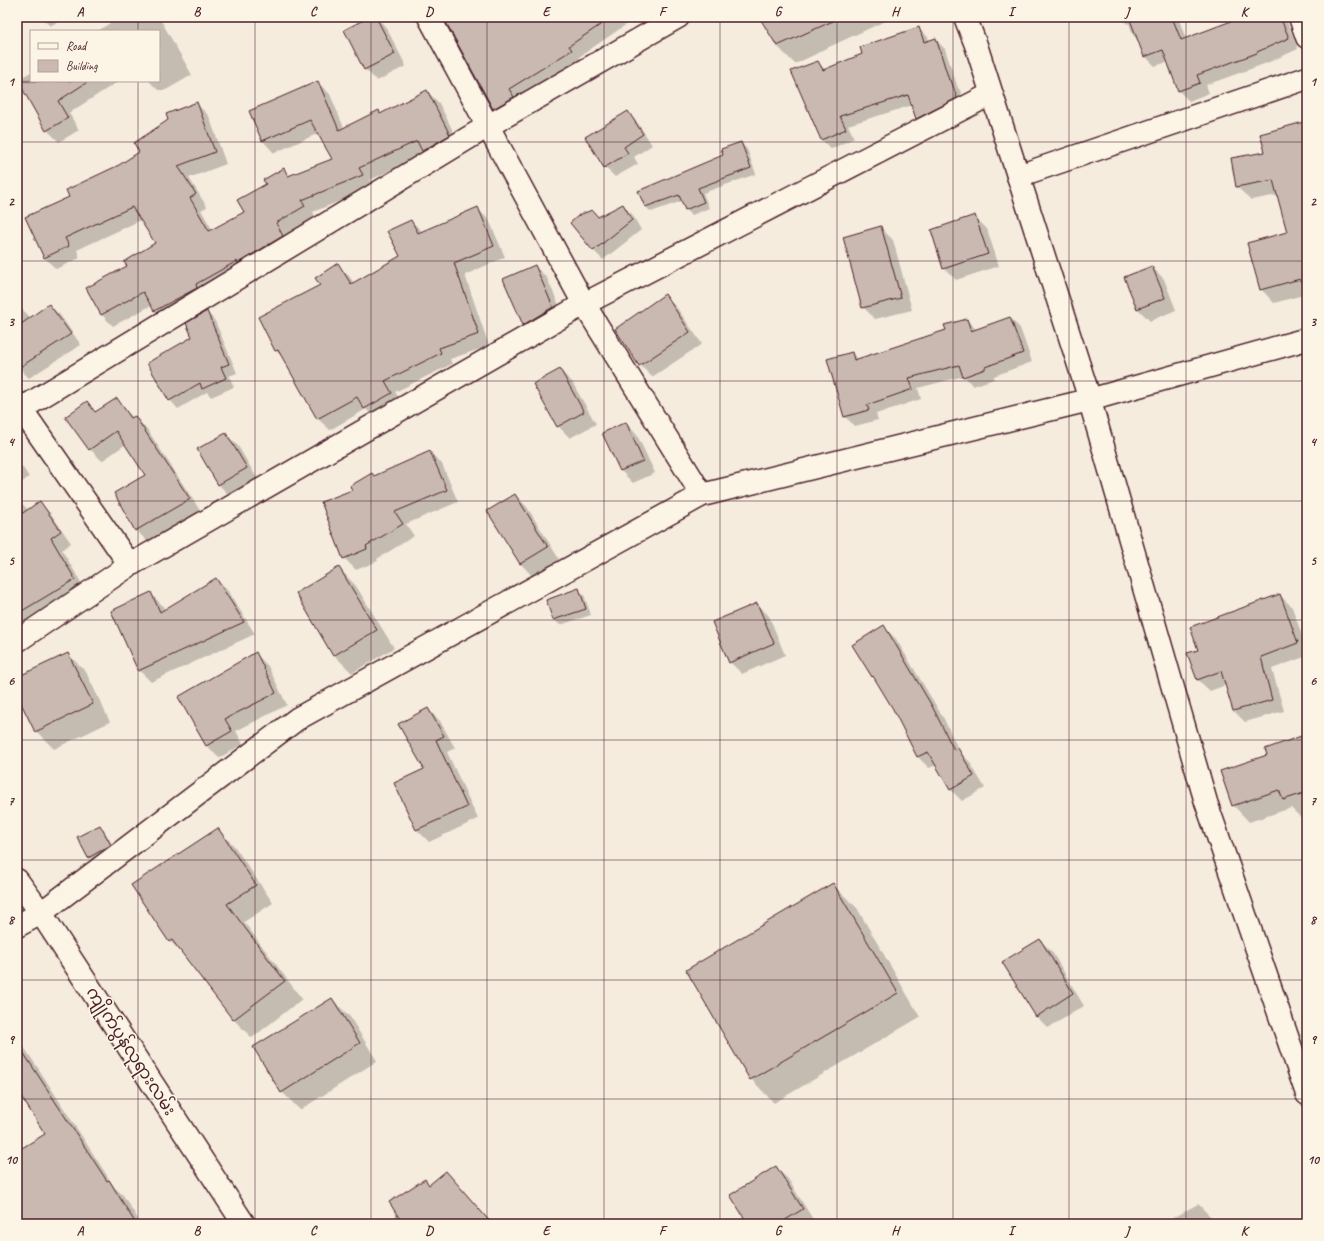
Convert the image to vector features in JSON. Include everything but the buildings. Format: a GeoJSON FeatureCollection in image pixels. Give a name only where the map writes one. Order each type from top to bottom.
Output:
{"type":"FeatureCollection","features":[{"type":"Feature","properties":{"kind":"street"},"geometry":{"type":"LineString","coordinates":[[429,17],[584,304],[702,495]]}},
{"type":"Feature","properties":{"kind":"street"},"geometry":{"type":"LineString","coordinates":[[130,565],[19,406],[488,126],[678,17]]}},
{"type":"Feature","properties":{"kind":"street"},"geometry":{"type":"LineString","coordinates":[[965,17],[992,94],[1089,400],[1206,802],[1307,1094]]}},
{"type":"Feature","properties":{"kind":"street"},"geometry":{"type":"LineString","coordinates":[[1300,17],[1307,37]]}},
{"type":"Feature","properties":{"kind":"street"},"geometry":{"type":"LineString","coordinates":[[1018,176],[1307,78]]}},
{"type":"Feature","properties":{"kind":"street"},"geometry":{"type":"LineString","coordinates":[[17,641],[130,565],[584,304],[992,94]]}},
{"type":"Feature","properties":{"kind":"street"},"geometry":{"type":"LineString","coordinates":[[17,926],[41,913],[297,718],[702,495],[1089,400],[1307,339]]}},
{"type":"Feature","properties":{"kind":"street","name":"ကျိုက်ပွန်လုရားလမ်း"},"geometry":{"type":"LineString","coordinates":[[17,880],[41,913],[244,1224]]}}]}
